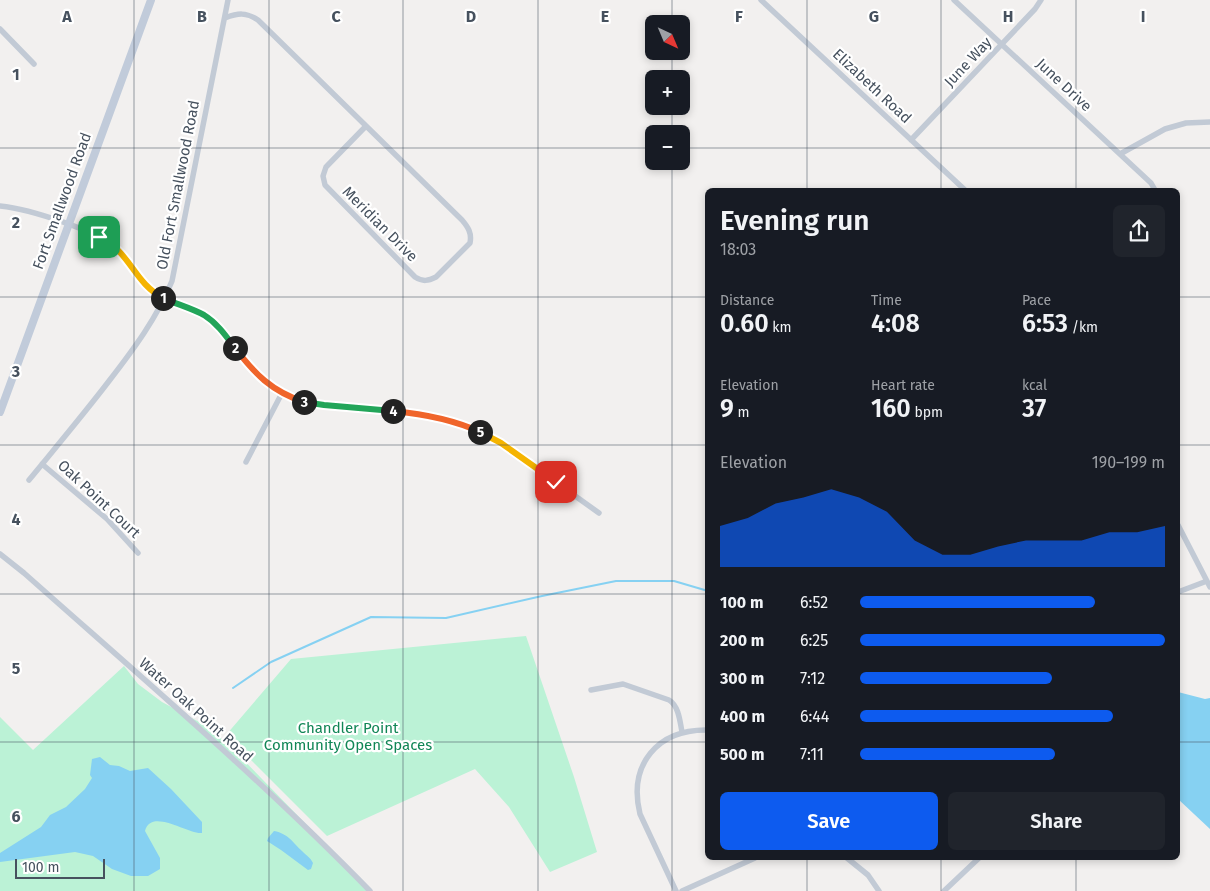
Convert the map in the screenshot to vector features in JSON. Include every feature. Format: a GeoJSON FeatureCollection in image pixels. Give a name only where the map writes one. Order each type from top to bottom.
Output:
{"type":"FeatureCollection","features":[{"type":"Feature","properties":{"kind":"main road","name":"Fort Smallwood Road"},"geometry":{"type":"LineString","coordinates":[[0,412],[151,0]]}},
{"type":"Feature","properties":{"kind":"street","name":"Old Fort Smallwood Road"},"geometry":{"type":"LineString","coordinates":[[29,480],[129,354],[151,323],[164,299],[174,272],[228,0]]}},
{"type":"Feature","properties":{"kind":"street","name":"Elizabeth Road"},"geometry":{"type":"LineString","coordinates":[[761,0],[963,188]]}},
{"type":"Feature","properties":{"kind":"street","name":"June Drive"},"geometry":{"type":"LineString","coordinates":[[954,0],[1120,154],[1154,188]]}},
{"type":"Feature","properties":{"kind":"street","name":"June Way"},"geometry":{"type":"LineString","coordinates":[[911,140],[1035,9],[1041,0]]}},
{"type":"Feature","properties":{"kind":"street","name":"Meridian Drive"},"geometry":{"type":"LineString","coordinates":[[225,18],[242,13],[250,14],[258,20],[462,220],[470,230],[471,236],[466,247],[430,281],[420,280],[415,277],[324,185],[322,176],[326,167],[366,126]]}},
{"type":"Feature","properties":{"kind":"street"},"geometry":{"type":"LineString","coordinates":[[0,28],[34,64]]}},
{"type":"Feature","properties":{"kind":"street"},"geometry":{"type":"LineString","coordinates":[[1120,154],[1165,129],[1186,123],[1210,122]]}},
{"type":"Feature","properties":{"kind":"street"},"geometry":{"type":"LineString","coordinates":[[0,206],[31,213],[68,225],[114,245],[145,285],[164,299],[194,310],[210,319],[222,331],[253,371],[282,393],[303,402],[314,404],[421,414],[460,423],[501,443],[598,513]]}},
{"type":"Feature","properties":{"kind":"street"},"geometry":{"type":"LineString","coordinates":[[246,462],[282,393]]}},
{"type":"Feature","properties":{"kind":"street","name":"Oak Point Court"},"geometry":{"type":"LineString","coordinates":[[42,464],[107,519],[138,553]]}},
{"type":"Feature","properties":{"kind":"street"},"geometry":{"type":"LineString","coordinates":[[1180,529],[1208,584],[1180,591]]}},
{"type":"Feature","properties":{"kind":"street","name":"Water Oak Point Road"},"geometry":{"type":"LineString","coordinates":[[0,554],[24,573],[228,756],[334,853],[370,891]]}},
{"type":"Feature","properties":{"kind":"street"},"geometry":{"type":"LineString","coordinates":[[591,690],[623,684],[673,701],[682,732]]}},
{"type":"Feature","properties":{"kind":"street"},"geometry":{"type":"LineString","coordinates":[[676,891],[643,821],[636,793],[639,774],[647,758],[658,745],[682,732],[705,730]]}},
{"type":"Feature","properties":{"kind":"street"},"geometry":{"type":"LineString","coordinates":[[682,891],[750,860]]}},
{"type":"Feature","properties":{"kind":"street"},"geometry":{"type":"LineString","coordinates":[[853,860],[868,875],[879,891]]}},
{"type":"Feature","properties":{"kind":"street"},"geometry":{"type":"LineString","coordinates":[[944,891],[977,860]]}},
{"type":"Feature","properties":{"kind":"green space","name":"Chandler Point Community Open Spaces"},"geometry":{"type":"Polygon","coordinates":[[[526,636],[574,777],[597,852],[550,872],[509,807],[475,769],[327,836],[226,735],[291,659],[526,636]]]}},
{"type":"Feature","properties":{"kind":"green space"},"geometry":{"type":"Polygon","coordinates":[[[124,666],[138,684],[162,702],[201,723],[227,743],[371,891],[0,891],[0,717],[33,750],[124,666]]]}},
{"type":"Feature","properties":{"kind":"water"},"geometry":{"type":"Polygon","coordinates":[[[1180,693],[1205,699],[1210,698],[1210,829],[1180,801],[1180,693]]]}},
{"type":"Feature","properties":{"kind":"water"},"geometry":{"type":"Polygon","coordinates":[[[100,757],[110,765],[119,766],[130,771],[148,768],[202,822],[202,833],[196,833],[162,822],[155,821],[149,824],[145,831],[160,858],[160,869],[148,876],[131,876],[112,869],[93,856],[75,852],[0,862],[0,853],[41,827],[50,815],[66,807],[85,789],[92,778],[90,775],[92,759],[100,757]]]}},
{"type":"Feature","properties":{"kind":"water"},"geometry":{"type":"Polygon","coordinates":[[[274,831],[287,836],[310,858],[313,863],[311,869],[308,870],[267,841],[274,831]]]}},
{"type":"Feature","properties":{"kind":"waterway"},"geometry":{"type":"LineString","coordinates":[[233,688],[271,662],[371,617],[446,618],[616,581],[674,581],[705,590]]}},
{"type":"Feature","properties":{"kind":"route"},"geometry":{"type":"LineString","coordinates":[[99,237],[120,250],[140,280],[150,290],[164,299],[210,319],[222,331],[253,371],[282,393],[303,402],[314,404],[437,416],[460,423],[501,443],[556,482]]}}]}
